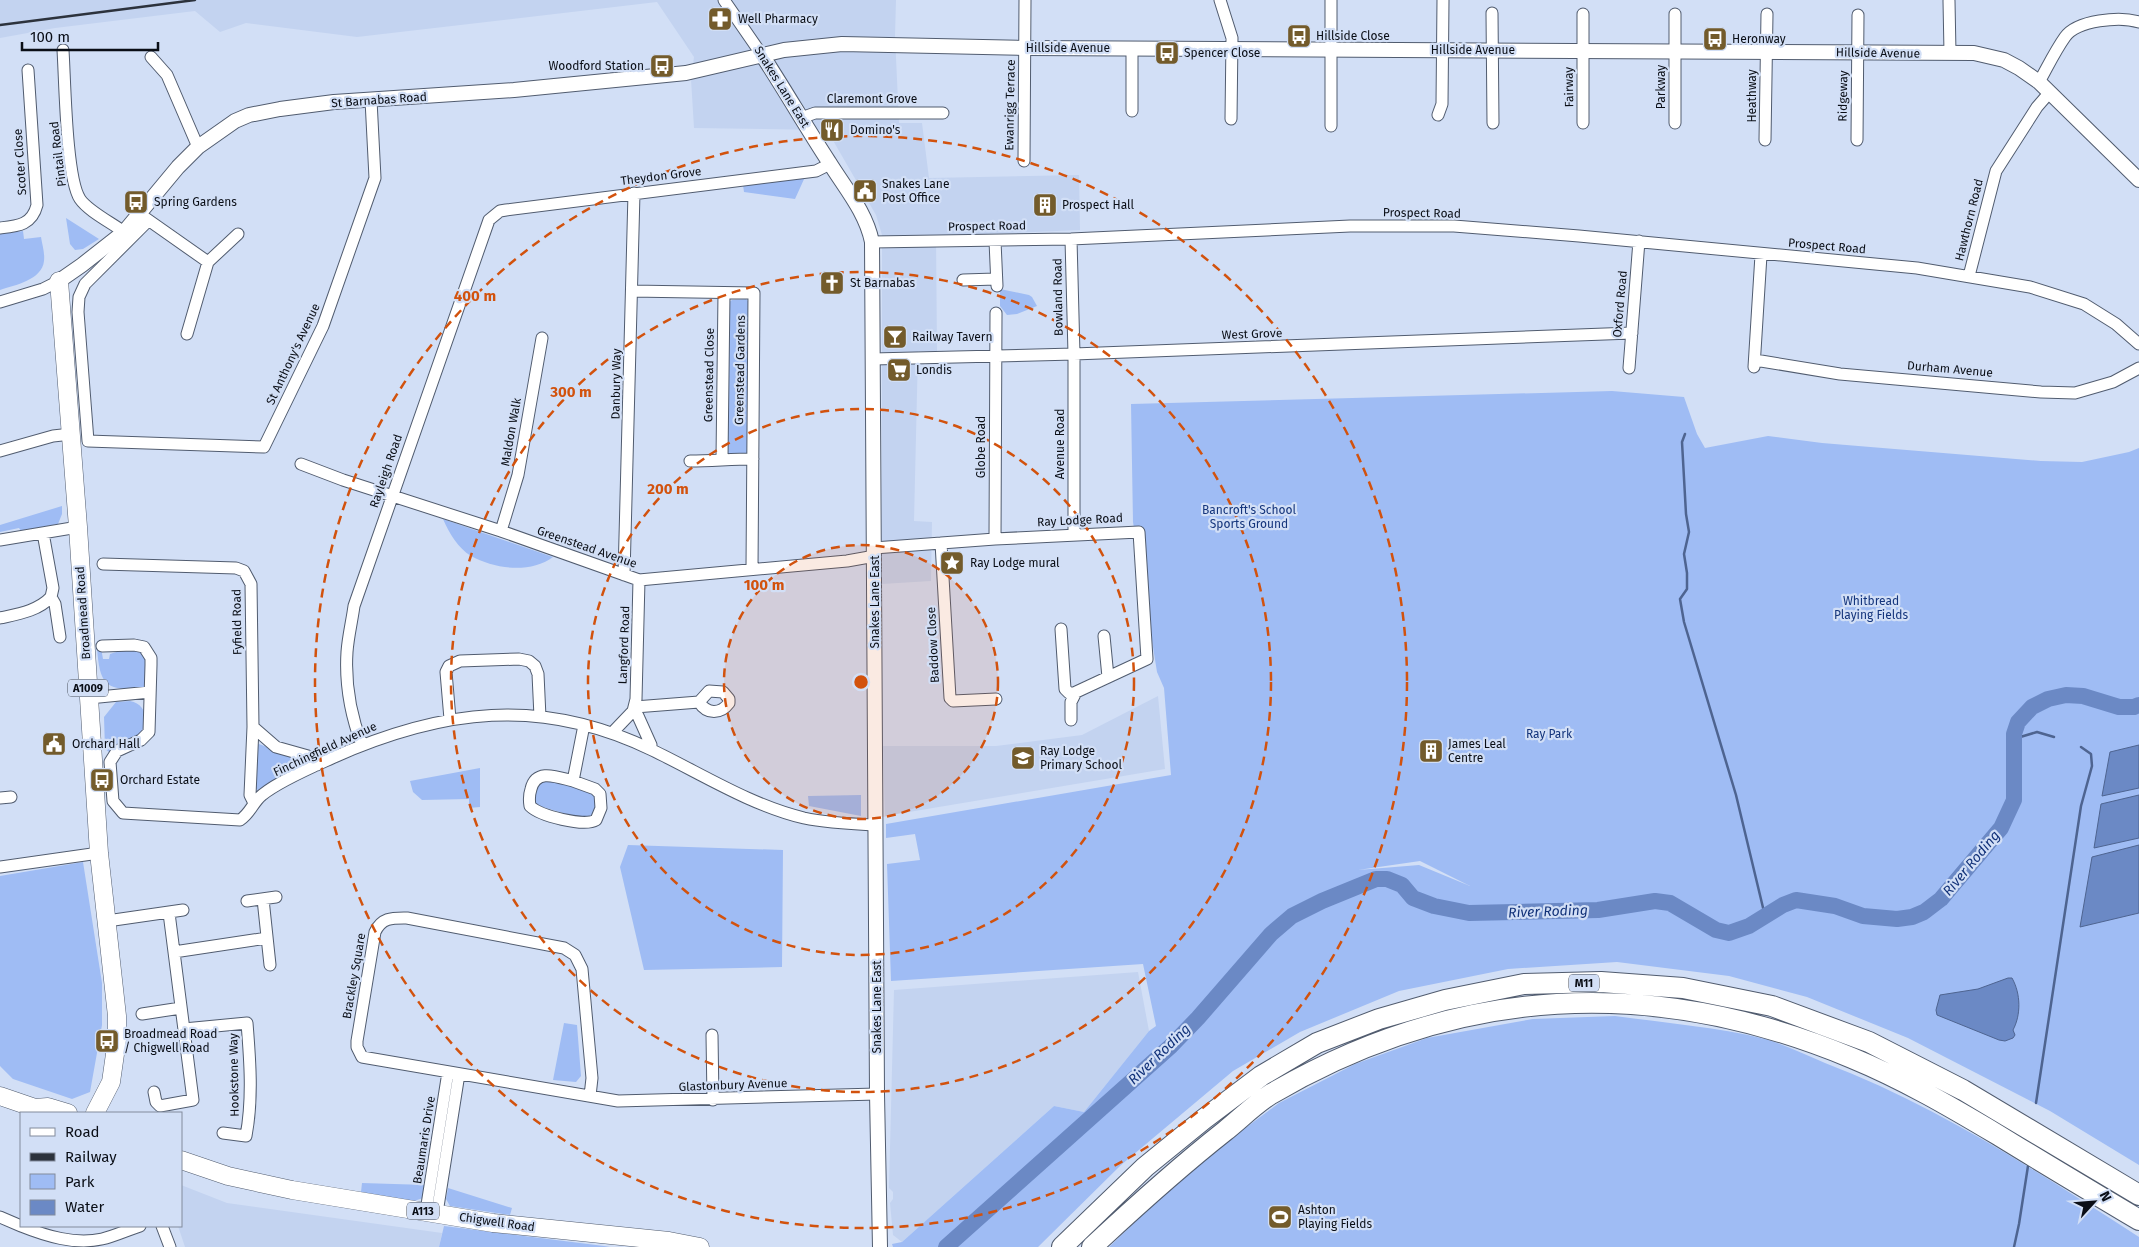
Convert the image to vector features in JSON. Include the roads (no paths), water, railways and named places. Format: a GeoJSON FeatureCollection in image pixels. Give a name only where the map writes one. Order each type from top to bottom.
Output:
{"type":"FeatureCollection","features":[{"type":"Feature","properties":{"kind":"highway","name":"M11"},"geometry":{"type":"LineString","coordinates":[[1062,1247],[1145,1167],[1204,1119],[1261,1076],[1317,1043],[1379,1019],[1445,1000],[1524,984],[1600,982],[1683,988],[1772,1006],[1868,1042],[1963,1090],[2139,1195]]}},
{"type":"Feature","properties":{"kind":"highway","name":"M11"},"geometry":{"type":"LineString","coordinates":[[1092,1247],[1169,1175],[1269,1096],[1358,1050],[1448,1019],[1535,1004],[1603,1002],[1692,1010],[1760,1024],[1853,1058],[1934,1097],[2139,1220]]}},
{"type":"Feature","properties":{"kind":"main road","name":"Broadmead Road"},"geometry":{"type":"LineString","coordinates":[[58,281],[77,439],[78,528],[99,853],[117,1016],[115,1062],[107,1092],[102,1097],[95,1112]]}},
{"type":"Feature","properties":{"kind":"main road","name":"Broadmead Road"},"geometry":{"type":"LineString","coordinates":[[107,1092],[111,1101],[107,1112]]}},
{"type":"Feature","properties":{"kind":"main road"},"geometry":{"type":"LineString","coordinates":[[2,1097],[37,1111],[48,1107],[65,1112]]}},
{"type":"Feature","properties":{"kind":"main road","name":"Chigwell Road"},"geometry":{"type":"LineString","coordinates":[[182,1160],[228,1176],[292,1190],[493,1223],[669,1241],[700,1247]]}},
{"type":"Feature","properties":{"kind":"main road","name":"Chigwell Road"},"geometry":{"type":"LineString","coordinates":[[669,1241],[686,1247]]}},
{"type":"Feature","properties":{"kind":"street","name":"Snakes Lane East"},"geometry":{"type":"LineString","coordinates":[[724,0],[762,55],[853,199],[870,230],[872,242],[877,1094],[880,1247]]}},
{"type":"Feature","properties":{"kind":"street","name":"Ewanrigg Terrace"},"geometry":{"type":"LineString","coordinates":[[1024,161],[1025,0]]}},
{"type":"Feature","properties":{"kind":"street"},"geometry":{"type":"LineString","coordinates":[[1220,0],[1232,38],[1230,48],[1231,119]]}},
{"type":"Feature","properties":{"kind":"street"},"geometry":{"type":"LineString","coordinates":[[1331,0],[1331,126]]}},
{"type":"Feature","properties":{"kind":"street"},"geometry":{"type":"LineString","coordinates":[[1438,115],[1442,104],[1443,0]]}},
{"type":"Feature","properties":{"kind":"street"},"geometry":{"type":"LineString","coordinates":[[1949,1],[1950,53]]}},
{"type":"Feature","properties":{"kind":"street"},"geometry":{"type":"LineString","coordinates":[[1492,14],[1493,123]]}},
{"type":"Feature","properties":{"kind":"street","name":"Fairway"},"geometry":{"type":"LineString","coordinates":[[1583,14],[1583,123]]}},
{"type":"Feature","properties":{"kind":"street","name":"Parkway"},"geometry":{"type":"LineString","coordinates":[[1675,14],[1675,123]]}},
{"type":"Feature","properties":{"kind":"street"},"geometry":{"type":"LineString","coordinates":[[1766,52],[1767,14]]}},
{"type":"Feature","properties":{"kind":"street","name":"Ridgeway"},"geometry":{"type":"LineString","coordinates":[[1856,140],[1858,15]]}},
{"type":"Feature","properties":{"kind":"street"},"geometry":{"type":"LineString","coordinates":[[2038,82],[2065,36],[2074,30],[2092,23],[2112,20],[2139,22]]}},
{"type":"Feature","properties":{"kind":"street","name":"Hillside Avenue"},"geometry":{"type":"LineString","coordinates":[[762,55],[798,48],[842,44],[1025,48],[1974,53],[1997,58],[2019,68],[2038,82],[2139,180]]}},
{"type":"Feature","properties":{"kind":"street"},"geometry":{"type":"LineString","coordinates":[[1132,48],[1132,111]]}},
{"type":"Feature","properties":{"kind":"street","name":"Pintail Road"},"geometry":{"type":"LineString","coordinates":[[62,50],[70,150],[77,194],[84,204],[124,232]]}},
{"type":"Feature","properties":{"kind":"street","name":"Heathway"},"geometry":{"type":"LineString","coordinates":[[1765,140],[1766,52]]}},
{"type":"Feature","properties":{"kind":"street","name":"St Barnabas Road"},"geometry":{"type":"LineString","coordinates":[[58,281],[144,217],[178,167],[198,147],[235,121],[249,115],[280,109],[371,100],[578,85],[686,73],[762,55]]}},
{"type":"Feature","properties":{"kind":"street"},"geometry":{"type":"LineString","coordinates":[[151,57],[167,75],[198,147]]}},
{"type":"Feature","properties":{"kind":"street","name":"Scoter Close"},"geometry":{"type":"LineString","coordinates":[[0,228],[22,225],[28,222],[35,212],[37,205],[28,70]]}},
{"type":"Feature","properties":{"kind":"street","name":"Hawthorn Road"},"geometry":{"type":"LineString","coordinates":[[2050,92],[2037,107],[1996,171],[1969,276],[2030,287],[2084,304],[2116,324],[2139,344]]}},
{"type":"Feature","properties":{"kind":"street","name":"St Anthony's Avenue"},"geometry":{"type":"LineString","coordinates":[[77,439],[264,447],[323,326],[375,178],[371,100]]}},
{"type":"Feature","properties":{"kind":"street","name":"Claremont Grove"},"geometry":{"type":"LineString","coordinates":[[802,118],[815,113],[943,113]]}},
{"type":"Feature","properties":{"kind":"street","name":"Theydon Grove"},"geometry":{"type":"LineString","coordinates":[[495,214],[506,210],[816,171],[830,164]]}},
{"type":"Feature","properties":{"kind":"street","name":"Danbury Way"},"geometry":{"type":"LineString","coordinates":[[624,575],[634,193]]}},
{"type":"Feature","properties":{"kind":"street","name":"Rayleigh Road"},"geometry":{"type":"LineString","coordinates":[[362,745],[354,720],[349,690],[347,652],[354,606],[486,228],[489,220],[495,214]]}},
{"type":"Feature","properties":{"kind":"street"},"geometry":{"type":"LineString","coordinates":[[0,452],[53,436],[77,439],[79,297],[84,284],[144,217],[208,262]]}},
{"type":"Feature","properties":{"kind":"street","name":"Prospect Road"},"geometry":{"type":"LineString","coordinates":[[872,242],[996,241],[1350,226],[1413,226],[1512,230],[1907,268],[1969,276]]}},
{"type":"Feature","properties":{"kind":"street"},"geometry":{"type":"LineString","coordinates":[[188,334],[208,262],[238,234]]}},
{"type":"Feature","properties":{"kind":"street","name":"Bowland Road"},"geometry":{"type":"LineString","coordinates":[[1071,238],[1074,354]]}},
{"type":"Feature","properties":{"kind":"street"},"geometry":{"type":"LineString","coordinates":[[963,280],[996,282],[996,241]]}},
{"type":"Feature","properties":{"kind":"street","name":"Oxford Road"},"geometry":{"type":"LineString","coordinates":[[1629,368],[1639,242]]}},
{"type":"Feature","properties":{"kind":"street","name":"Durham Avenue"},"geometry":{"type":"LineString","coordinates":[[1761,255],[1754,364],[1840,374],[2066,392],[2092,389],[2114,382],[2139,368]]}},
{"type":"Feature","properties":{"kind":"street"},"geometry":{"type":"LineString","coordinates":[[0,302],[43,290],[58,281]]}},
{"type":"Feature","properties":{"kind":"street","name":"Greenstead Gardens"},"geometry":{"type":"LineString","coordinates":[[632,291],[752,292],[754,296],[752,570]]}},
{"type":"Feature","properties":{"kind":"street","name":"Greenstead Close"},"geometry":{"type":"LineString","coordinates":[[722,458],[724,293]]}},
{"type":"Feature","properties":{"kind":"street","name":"Globe Road"},"geometry":{"type":"LineString","coordinates":[[995,539],[996,313]]}},
{"type":"Feature","properties":{"kind":"street","name":"West Grove"},"geometry":{"type":"LineString","coordinates":[[873,359],[1074,354],[1632,333]]}},
{"type":"Feature","properties":{"kind":"street","name":"Maldon Walk"},"geometry":{"type":"LineString","coordinates":[[501,531],[518,474],[542,338]]}},
{"type":"Feature","properties":{"kind":"street","name":"Avenue Road"},"geometry":{"type":"LineString","coordinates":[[1074,354],[1074,534]]}},
{"type":"Feature","properties":{"kind":"street"},"geometry":{"type":"LineString","coordinates":[[690,461],[717,461],[722,458],[753,459]]}},
{"type":"Feature","properties":{"kind":"street","name":"Greenstead Avenue"},"geometry":{"type":"LineString","coordinates":[[301,464],[343,480],[501,531],[639,580],[752,570],[874,552]]}},
{"type":"Feature","properties":{"kind":"street"},"geometry":{"type":"LineString","coordinates":[[0,540],[78,528]]}},
{"type":"Feature","properties":{"kind":"street","name":"Ray Lodge Road"},"geometry":{"type":"LineString","coordinates":[[874,552],[941,543],[1136,531],[1140,534],[1147,659],[1075,693]]}},
{"type":"Feature","properties":{"kind":"street"},"geometry":{"type":"LineString","coordinates":[[0,618],[27,611],[45,603],[51,597],[53,588],[43,533]]}},
{"type":"Feature","properties":{"kind":"street","name":"Baddow Close"},"geometry":{"type":"LineString","coordinates":[[941,543],[950,698],[953,701],[996,699]]}},
{"type":"Feature","properties":{"kind":"street","name":"Fyfield Road"},"geometry":{"type":"LineString","coordinates":[[103,564],[236,568],[244,571],[250,584],[252,726],[250,795],[254,803]]}},
{"type":"Feature","properties":{"kind":"street","name":"Langford Road"},"geometry":{"type":"LineString","coordinates":[[634,710],[639,580]]}},
{"type":"Feature","properties":{"kind":"street"},"geometry":{"type":"LineString","coordinates":[[51,597],[55,604],[60,637]]}},
{"type":"Feature","properties":{"kind":"street"},"geometry":{"type":"LineString","coordinates":[[1061,629],[1065,689],[1069,693],[1075,693],[1072,702],[1071,720]]}},
{"type":"Feature","properties":{"kind":"street"},"geometry":{"type":"LineString","coordinates":[[1104,636],[1108,678]]}},
{"type":"Feature","properties":{"kind":"street"},"geometry":{"type":"LineString","coordinates":[[89,698],[150,692],[151,658],[144,648],[134,645],[102,646]]}},
{"type":"Feature","properties":{"kind":"street"},"geometry":{"type":"LineString","coordinates":[[450,719],[446,672],[449,666],[460,661],[519,659],[529,661],[536,666],[540,717]]}},
{"type":"Feature","properties":{"kind":"street","name":"Finchingfield Avenue"},"geometry":{"type":"LineString","coordinates":[[150,692],[149,732],[141,740],[117,750],[110,762],[113,801],[123,813],[231,821],[244,818],[262,794],[317,765],[388,734],[450,719],[498,714],[540,717],[584,725],[612,733],[650,749],[764,805],[805,818],[875,825]]}},
{"type":"Feature","properties":{"kind":"street"},"geometry":{"type":"LineString","coordinates":[[612,733],[634,710],[699,702]]}},
{"type":"Feature","properties":{"kind":"street"},"geometry":{"type":"LineString","coordinates":[[634,710],[651,746],[650,749]]}},
{"type":"Feature","properties":{"kind":"street"},"geometry":{"type":"LineString","coordinates":[[573,781],[584,725]]}},
{"type":"Feature","properties":{"kind":"street"},"geometry":{"type":"LineString","coordinates":[[252,726],[276,747],[308,756],[317,765]]}},
{"type":"Feature","properties":{"kind":"street"},"geometry":{"type":"LineString","coordinates":[[547,775],[573,781],[595,789],[600,794],[602,800],[599,815],[591,823],[586,824],[539,813],[530,806],[532,783],[538,777],[547,775]]}},
{"type":"Feature","properties":{"kind":"street"},"geometry":{"type":"LineString","coordinates":[[0,867],[99,853]]}},
{"type":"Feature","properties":{"kind":"street"},"geometry":{"type":"LineString","coordinates":[[247,901],[276,897]]}},
{"type":"Feature","properties":{"kind":"street"},"geometry":{"type":"LineString","coordinates":[[263,899],[270,965]]}},
{"type":"Feature","properties":{"kind":"street"},"geometry":{"type":"LineString","coordinates":[[107,921],[184,910]]}},
{"type":"Feature","properties":{"kind":"street"},"geometry":{"type":"LineString","coordinates":[[154,1092],[156,1102],[160,1106],[193,1100],[169,913]]}},
{"type":"Feature","properties":{"kind":"street","name":"Brackley Square"},"geometry":{"type":"LineString","coordinates":[[390,918],[407,918],[564,948],[575,955],[582,975],[592,1078],[590,1096],[362,1057],[357,1047],[375,932],[379,924],[390,918]]}},
{"type":"Feature","properties":{"kind":"street"},"geometry":{"type":"LineString","coordinates":[[174,952],[267,938]]}},
{"type":"Feature","properties":{"kind":"street"},"geometry":{"type":"LineString","coordinates":[[142,1014],[181,1008]]}},
{"type":"Feature","properties":{"kind":"street","name":"Hookstone Way"},"geometry":{"type":"LineString","coordinates":[[184,1029],[251,1023],[251,1138],[224,1133]]}},
{"type":"Feature","properties":{"kind":"street"},"geometry":{"type":"LineString","coordinates":[[712,1035],[713,1100]]}},
{"type":"Feature","properties":{"kind":"street","name":"Beaumaris Drive"},"geometry":{"type":"LineString","coordinates":[[431,1212],[454,1073]]}},
{"type":"Feature","properties":{"kind":"street","name":"Glastonbury Avenue"},"geometry":{"type":"LineString","coordinates":[[590,1096],[618,1101],[713,1100],[877,1094]]}},
{"type":"Feature","properties":{"kind":"street"},"geometry":{"type":"LineString","coordinates":[[0,1217],[20,1226]]}},
{"type":"Feature","properties":{"kind":"street"},"geometry":{"type":"LineString","coordinates":[[24,1227],[62,1239],[84,1241],[105,1238],[137,1227]]}},
{"type":"Feature","properties":{"kind":"street"},"geometry":{"type":"LineString","coordinates":[[162,1227],[170,1247]]}},
{"type":"Feature","properties":{"kind":"water"},"geometry":{"type":"Polygon","coordinates":[[[2139,745],[2139,788],[2102,796],[2110,752],[2139,745]]]}},
{"type":"Feature","properties":{"kind":"water"},"geometry":{"type":"Polygon","coordinates":[[[2139,795],[2139,838],[2094,848],[2101,804],[2139,795]]]}},
{"type":"Feature","properties":{"kind":"water"},"geometry":{"type":"Polygon","coordinates":[[[2139,845],[2139,913],[2080,927],[2092,857],[2139,845]]]}},
{"type":"Feature","properties":{"kind":"water"},"geometry":{"type":"Polygon","coordinates":[[[2012,978],[2015,984],[2019,1004],[2013,1038],[2005,1041],[1999,1040],[1937,1015],[1936,1010],[1940,995],[1978,989],[2012,978]]]}},
{"type":"Feature","properties":{"kind":"waterway"},"geometry":{"type":"LineString","coordinates":[[1685,434],[1682,442],[1686,514],[1689,532],[1684,554],[1687,589],[1680,599],[1684,622],[1736,795],[1765,916]]}},
{"type":"Feature","properties":{"kind":"waterway","name":"River Roding"},"geometry":{"type":"LineString","coordinates":[[946,1247],[1171,1046],[1271,934],[1292,916],[1322,901],[1376,879],[1387,879],[1402,885],[1413,898],[1434,906],[1469,913],[1598,910],[1655,901],[1670,903],[1716,930],[1729,933],[1749,926],[1783,905],[1796,900],[1835,906],[1863,916],[1897,919],[1912,917],[1924,912],[1941,899],[2001,828],[2014,800],[2014,734],[2018,722],[2032,707],[2048,699],[2066,695],[2083,696],[2119,707],[2139,705]]}},
{"type":"Feature","properties":{"kind":"waterway"},"geometry":{"type":"LineString","coordinates":[[2013,737],[2017,738],[2037,732],[2054,737]]}},
{"type":"Feature","properties":{"kind":"waterway"},"geometry":{"type":"LineString","coordinates":[[2036,1103],[2081,806],[2092,766],[2091,754],[2081,747]]}},
{"type":"Feature","properties":{"kind":"waterway"},"geometry":{"type":"LineString","coordinates":[[2014,1247],[2028,1166]]}},
{"type":"Feature","properties":{"kind":"railway"},"geometry":{"type":"LineString","coordinates":[[0,25],[195,0]]}},
{"type":"Feature","properties":{"kind":"place","name":"Well Pharmacy"},"geometry":{"type":"Point","coordinates":[720,19]}},
{"type":"Feature","properties":{"kind":"place","name":"Hillside Close"},"geometry":{"type":"Point","coordinates":[1299,36]}},
{"type":"Feature","properties":{"kind":"place","name":"Heronway"},"geometry":{"type":"Point","coordinates":[1715,39]}},
{"type":"Feature","properties":{"kind":"place","name":"Spencer Close"},"geometry":{"type":"Point","coordinates":[1167,53]}},
{"type":"Feature","properties":{"kind":"place","name":"Woodford Station"},"geometry":{"type":"Point","coordinates":[662,66]}},
{"type":"Feature","properties":{"kind":"place","name":"Domino's"},"geometry":{"type":"Point","coordinates":[832,130]}},
{"type":"Feature","properties":{"kind":"place","name":"Snakes Lane Post Office"},"geometry":{"type":"Point","coordinates":[865,191]}},
{"type":"Feature","properties":{"kind":"place","name":"Spring Gardens"},"geometry":{"type":"Point","coordinates":[136,202]}},
{"type":"Feature","properties":{"kind":"place","name":"Prospect Hall"},"geometry":{"type":"Point","coordinates":[1045,205]}},
{"type":"Feature","properties":{"kind":"place","name":"St Barnabas"},"geometry":{"type":"Point","coordinates":[832,283]}},
{"type":"Feature","properties":{"kind":"place","name":"Railway Tavern"},"geometry":{"type":"Point","coordinates":[895,337]}},
{"type":"Feature","properties":{"kind":"place","name":"Londis"},"geometry":{"type":"Point","coordinates":[899,370]}},
{"type":"Feature","properties":{"kind":"place","name":"Ray Lodge mural"},"geometry":{"type":"Point","coordinates":[952,563]}},
{"type":"Feature","properties":{"kind":"place","name":"Orchard Hall"},"geometry":{"type":"Point","coordinates":[54,744]}},
{"type":"Feature","properties":{"kind":"place","name":"James Leal Centre"},"geometry":{"type":"Point","coordinates":[1431,751]}},
{"type":"Feature","properties":{"kind":"place","name":"Ray Lodge Primary School"},"geometry":{"type":"Point","coordinates":[1023,758]}},
{"type":"Feature","properties":{"kind":"place","name":"Orchard Estate"},"geometry":{"type":"Point","coordinates":[102,780]}},
{"type":"Feature","properties":{"kind":"place","name":"Broadmead Road / Chigwell Road"},"geometry":{"type":"Point","coordinates":[107,1041]}},
{"type":"Feature","properties":{"kind":"place","name":"Ashton Playing Fields"},"geometry":{"type":"Point","coordinates":[1280,1217]}},
{"type":"Feature","properties":{"kind":"park label","name":"Bancroft's School Sports Ground"},"geometry":{"type":"Point","coordinates":[1249,517]}},
{"type":"Feature","properties":{"kind":"park label","name":"Whitbread Playing Fields"},"geometry":{"type":"Point","coordinates":[1871,608]}},
{"type":"Feature","properties":{"kind":"park label","name":"Ray Park"},"geometry":{"type":"Point","coordinates":[1549,734]}}]}
